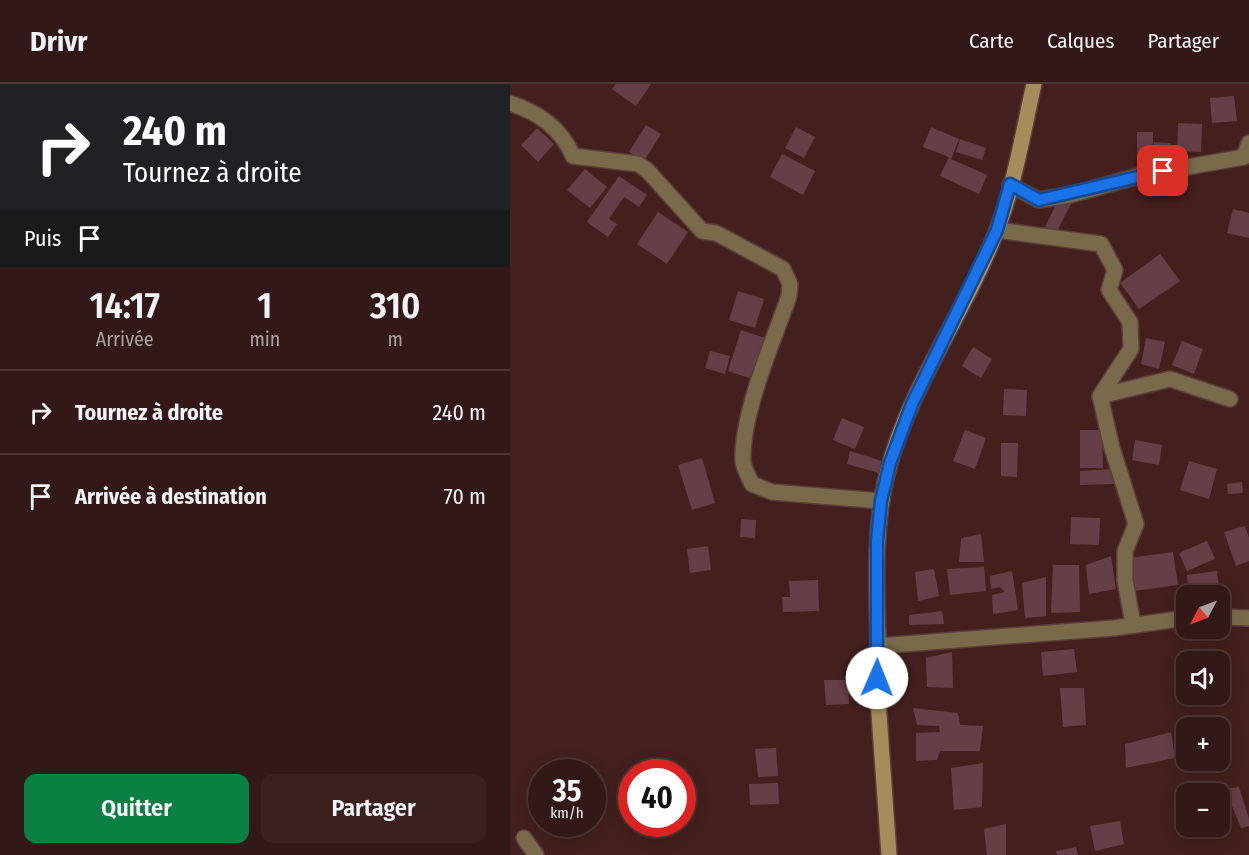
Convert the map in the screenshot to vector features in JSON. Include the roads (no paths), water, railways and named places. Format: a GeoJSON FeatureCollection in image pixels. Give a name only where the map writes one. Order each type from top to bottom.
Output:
{"type":"FeatureCollection","features":[{"type":"Feature","properties":{"kind":"street"},"geometry":{"type":"LineString","coordinates":[[890,855],[875,657],[878,646],[877,541],[881,501],[893,450],[912,404],[997,230],[1034,84]]}},
{"type":"Feature","properties":{"kind":"street"},"geometry":{"type":"LineString","coordinates":[[510,103],[540,115],[567,141],[573,156],[638,164],[647,170],[702,231],[716,233],[783,269],[790,284],[789,296],[758,385],[748,423],[743,464],[752,484],[772,492],[881,501]]}},
{"type":"Feature","properties":{"kind":"street"},"geometry":{"type":"LineString","coordinates":[[1010,184],[1039,200],[1071,195],[1142,175],[1244,157],[1249,143]]}},
{"type":"Feature","properties":{"kind":"street"},"geometry":{"type":"LineString","coordinates":[[997,230],[1101,244],[1114,270],[1109,290],[1130,322],[1131,349],[1100,396],[1112,448],[1136,524],[1125,551],[1125,580],[1133,624]]}},
{"type":"Feature","properties":{"kind":"street"},"geometry":{"type":"LineString","coordinates":[[1100,396],[1170,379],[1230,399]]}},
{"type":"Feature","properties":{"kind":"street"},"geometry":{"type":"LineString","coordinates":[[1230,617],[1249,618]]}},
{"type":"Feature","properties":{"kind":"street"},"geometry":{"type":"LineString","coordinates":[[878,646],[1176,619]]}},
{"type":"Feature","properties":{"kind":"street"},"geometry":{"type":"LineString","coordinates":[[524,838],[536,855]]}}]}
